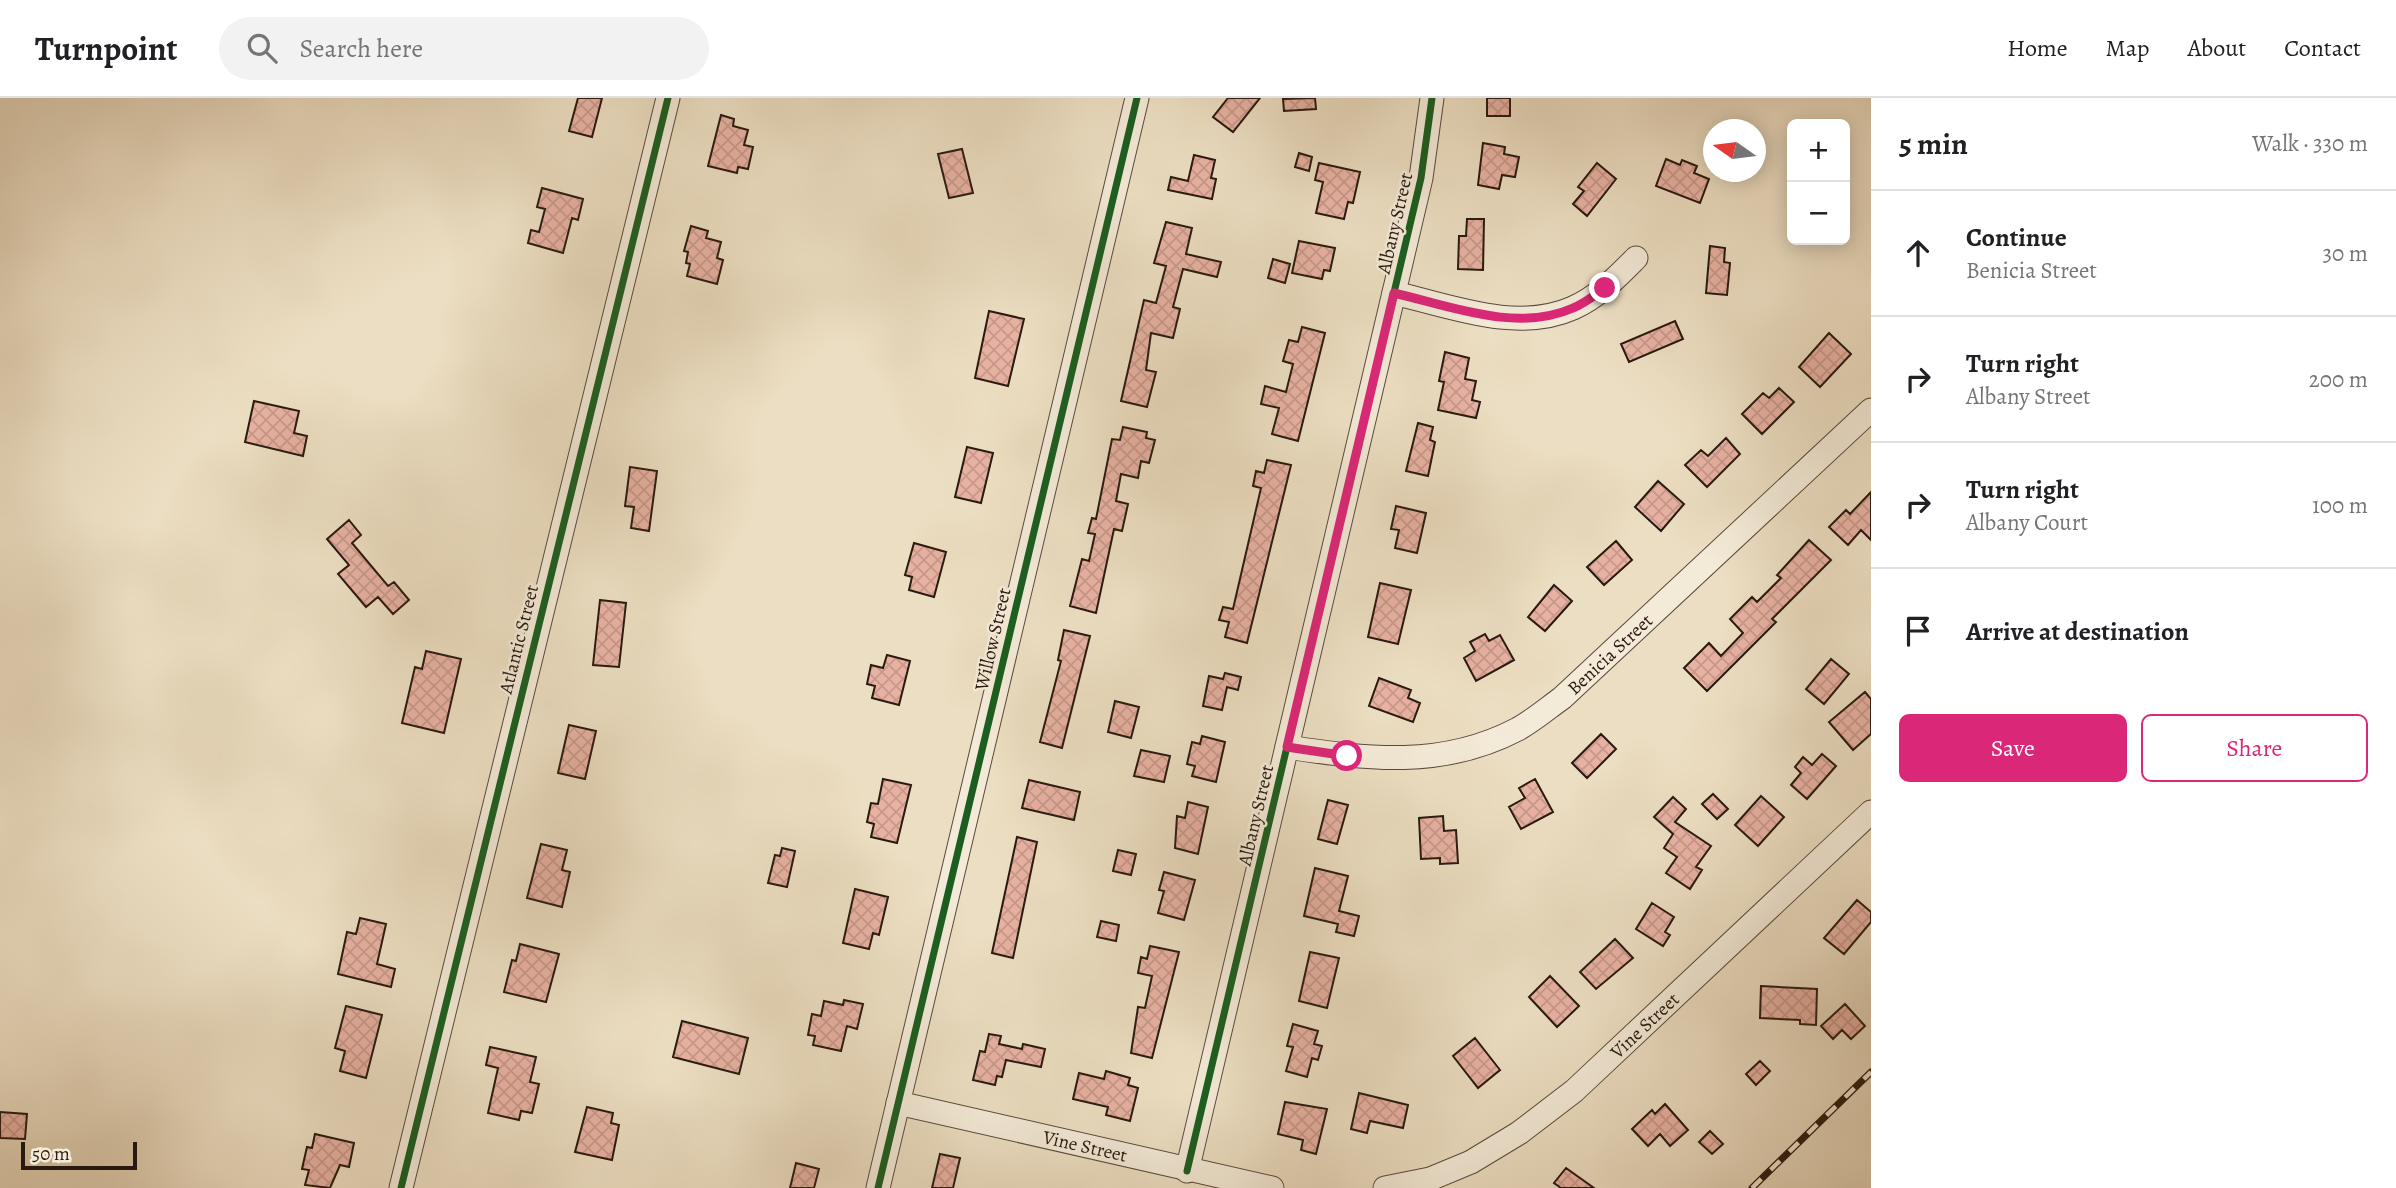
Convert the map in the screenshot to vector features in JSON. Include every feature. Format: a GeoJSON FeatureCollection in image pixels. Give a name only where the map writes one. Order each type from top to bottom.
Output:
{"type":"FeatureCollection","features":[{"type":"Feature","properties":{"kind":"street","name":"Atlantic Street"},"geometry":{"type":"LineString","coordinates":[[401,1188],[668,98]]}},
{"type":"Feature","properties":{"kind":"street","name":"Willow Street"},"geometry":{"type":"LineString","coordinates":[[878,1188],[1137,98]]}},
{"type":"Feature","properties":{"kind":"street","name":"Albany Street"},"geometry":{"type":"LineString","coordinates":[[1187,1171],[1422,178],[1432,98]]}},
{"type":"Feature","properties":{"kind":"street"},"geometry":{"type":"LineString","coordinates":[[1394,293],[1510,319],[1542,317],[1584,302],[1605,288],[1636,258]]}},
{"type":"Feature","properties":{"kind":"street","name":"Benicia Street"},"geometry":{"type":"LineString","coordinates":[[1287,747],[1388,760],[1433,756],[1480,745],[1519,728],[1562,698],[1871,410]]}},
{"type":"Feature","properties":{"kind":"street","name":"Vine Street"},"geometry":{"type":"LineString","coordinates":[[1385,1188],[1430,1179],[1471,1162],[1519,1133],[1574,1091],[1871,813]]}},
{"type":"Feature","properties":{"kind":"street","name":"Vine Street"},"geometry":{"type":"LineString","coordinates":[[898,1103],[1187,1171],[1272,1188]]}},
{"type":"Feature","properties":{"kind":"building"},"geometry":{"type":"Polygon","coordinates":[[[578,98],[602,98],[592,137],[569,131],[578,98]]]}},
{"type":"Feature","properties":{"kind":"building"},"geometry":{"type":"Polygon","coordinates":[[[1228,98],[1260,98],[1233,132],[1213,117],[1228,98]]]}},
{"type":"Feature","properties":{"kind":"building"},"geometry":{"type":"Polygon","coordinates":[[[1315,98],[1316,109],[1284,111],[1283,99],[1315,98]]]}},
{"type":"Feature","properties":{"kind":"building"},"geometry":{"type":"Polygon","coordinates":[[[1487,98],[1510,98],[1510,116],[1487,116],[1487,98]]]}},
{"type":"Feature","properties":{"kind":"building"},"geometry":{"type":"Polygon","coordinates":[[[721,115],[734,119],[733,126],[748,130],[744,145],[753,147],[748,169],[738,167],[737,173],[708,166],[721,115]]]}},
{"type":"Feature","properties":{"kind":"building"},"geometry":{"type":"Polygon","coordinates":[[[1483,143],[1505,147],[1504,154],[1519,157],[1515,177],[1502,175],[1499,189],[1478,185],[1483,143]]]}},
{"type":"Feature","properties":{"kind":"building"},"geometry":{"type":"Polygon","coordinates":[[[962,149],[973,193],[949,198],[938,154],[962,149]]]}},
{"type":"Feature","properties":{"kind":"building"},"geometry":{"type":"Polygon","coordinates":[[[1299,153],[1312,157],[1309,171],[1295,167],[1299,153]]]}},
{"type":"Feature","properties":{"kind":"building"},"geometry":{"type":"Polygon","coordinates":[[[1194,155],[1215,160],[1211,178],[1216,179],[1212,199],[1168,190],[1171,177],[1188,181],[1194,155]]]}},
{"type":"Feature","properties":{"kind":"building"},"geometry":{"type":"Polygon","coordinates":[[[1666,159],[1680,165],[1682,160],[1697,166],[1694,173],[1703,177],[1703,182],[1708,182],[1700,203],[1656,186],[1666,159]]]}},
{"type":"Feature","properties":{"kind":"building"},"geometry":{"type":"Polygon","coordinates":[[[1319,163],[1360,172],[1353,203],[1348,202],[1344,219],[1316,213],[1323,182],[1315,180],[1319,163]]]}},
{"type":"Feature","properties":{"kind":"building"},"geometry":{"type":"Polygon","coordinates":[[[1597,163],[1616,179],[1587,216],[1573,204],[1584,191],[1578,187],[1597,163]]]}},
{"type":"Feature","properties":{"kind":"building"},"geometry":{"type":"Polygon","coordinates":[[[542,188],[583,199],[578,220],[572,218],[563,253],[528,243],[531,230],[539,232],[545,209],[537,207],[542,188]]]}},
{"type":"Feature","properties":{"kind":"building"},"geometry":{"type":"Polygon","coordinates":[[[1467,219],[1484,219],[1483,270],[1458,269],[1459,236],[1466,236],[1467,219]]]}},
{"type":"Feature","properties":{"kind":"building"},"geometry":{"type":"Polygon","coordinates":[[[1166,222],[1192,228],[1186,254],[1221,262],[1217,277],[1183,269],[1173,307],[1180,309],[1173,338],[1151,333],[1146,370],[1156,372],[1147,407],[1121,401],[1144,300],[1156,303],[1166,266],[1154,263],[1166,222]]]}},
{"type":"Feature","properties":{"kind":"building"},"geometry":{"type":"Polygon","coordinates":[[[691,226],[708,231],[706,238],[721,242],[717,258],[723,260],[717,284],[687,276],[690,264],[686,263],[688,252],[684,251],[691,226]]]}},
{"type":"Feature","properties":{"kind":"building"},"geometry":{"type":"Polygon","coordinates":[[[1299,241],[1335,248],[1330,271],[1324,270],[1322,279],[1292,273],[1299,241]]]}},
{"type":"Feature","properties":{"kind":"building"},"geometry":{"type":"Polygon","coordinates":[[[1710,246],[1725,248],[1724,262],[1730,263],[1727,295],[1706,293],[1710,246]]]}},
{"type":"Feature","properties":{"kind":"building"},"geometry":{"type":"Polygon","coordinates":[[[1273,259],[1290,264],[1285,283],[1268,278],[1273,259]]]}},
{"type":"Feature","properties":{"kind":"building"},"geometry":{"type":"Polygon","coordinates":[[[989,311],[1024,319],[1008,386],[975,378],[989,311]]]}},
{"type":"Feature","properties":{"kind":"building"},"geometry":{"type":"Polygon","coordinates":[[[1675,321],[1683,339],[1629,362],[1621,344],[1675,321]]]}},
{"type":"Feature","properties":{"kind":"building"},"geometry":{"type":"Polygon","coordinates":[[[1302,327],[1325,333],[1298,441],[1272,434],[1279,408],[1261,404],[1265,386],[1286,392],[1293,364],[1283,361],[1289,340],[1298,342],[1302,327]]]}},
{"type":"Feature","properties":{"kind":"building"},"geometry":{"type":"Polygon","coordinates":[[[1829,333],[1851,354],[1820,387],[1799,367],[1829,333]]]}},
{"type":"Feature","properties":{"kind":"building"},"geometry":{"type":"Polygon","coordinates":[[[1445,352],[1469,358],[1465,379],[1476,381],[1472,400],[1480,402],[1476,418],[1438,410],[1444,382],[1439,381],[1445,352]]]}},
{"type":"Feature","properties":{"kind":"building"},"geometry":{"type":"Polygon","coordinates":[[[1779,388],[1794,402],[1762,434],[1742,414],[1763,393],[1769,398],[1779,388]]]}},
{"type":"Feature","properties":{"kind":"building"},"geometry":{"type":"Polygon","coordinates":[[[254,401],[299,411],[294,433],[307,436],[303,456],[245,442],[254,401]]]}},
{"type":"Feature","properties":{"kind":"building"},"geometry":{"type":"Polygon","coordinates":[[[1418,423],[1433,427],[1430,440],[1435,442],[1428,476],[1406,471],[1418,423]]]}},
{"type":"Feature","properties":{"kind":"building"},"geometry":{"type":"Polygon","coordinates":[[[1123,427],[1147,432],[1146,438],[1155,440],[1149,463],[1141,461],[1138,478],[1121,474],[1116,501],[1128,504],[1122,531],[1114,529],[1096,613],[1070,606],[1082,559],[1089,561],[1095,534],[1088,533],[1092,518],[1096,519],[1112,439],[1120,440],[1123,427]]]}},
{"type":"Feature","properties":{"kind":"building"},"geometry":{"type":"Polygon","coordinates":[[[1726,438],[1740,454],[1707,487],[1685,465],[1701,450],[1708,456],[1726,438]]]}},
{"type":"Feature","properties":{"kind":"building"},"geometry":{"type":"Polygon","coordinates":[[[967,447],[993,453],[981,503],[955,497],[967,447]]]}},
{"type":"Feature","properties":{"kind":"building"},"geometry":{"type":"Polygon","coordinates":[[[1267,460],[1291,465],[1247,643],[1225,637],[1229,622],[1219,620],[1223,607],[1233,609],[1261,488],[1253,486],[1256,471],[1264,473],[1267,460]]]}},
{"type":"Feature","properties":{"kind":"building"},"geometry":{"type":"Polygon","coordinates":[[[630,467],[657,471],[649,531],[631,528],[634,507],[625,506],[630,467]]]}},
{"type":"Feature","properties":{"kind":"building"},"geometry":{"type":"Polygon","coordinates":[[[1658,481],[1684,504],[1661,531],[1635,507],[1658,481]]]}},
{"type":"Feature","properties":{"kind":"building"},"geometry":{"type":"Polygon","coordinates":[[[1871,492],[1871,540],[1861,530],[1848,545],[1829,527],[1846,510],[1850,514],[1871,492]]]}},
{"type":"Feature","properties":{"kind":"building"},"geometry":{"type":"Polygon","coordinates":[[[1396,506],[1426,513],[1417,553],[1395,548],[1399,530],[1391,529],[1396,506]]]}},
{"type":"Feature","properties":{"kind":"building"},"geometry":{"type":"Polygon","coordinates":[[[349,520],[361,535],[352,543],[388,586],[394,582],[409,600],[393,614],[378,597],[366,607],[338,574],[349,565],[327,539],[349,520]]]}},
{"type":"Feature","properties":{"kind":"building"},"geometry":{"type":"Polygon","coordinates":[[[1809,540],[1831,560],[1772,619],[1776,622],[1707,691],[1684,668],[1709,643],[1721,656],[1743,633],[1730,619],[1752,597],[1757,602],[1781,578],[1777,575],[1809,540]]]}},
{"type":"Feature","properties":{"kind":"building"},"geometry":{"type":"Polygon","coordinates":[[[1616,541],[1632,560],[1604,585],[1587,567],[1616,541]]]}},
{"type":"Feature","properties":{"kind":"building"},"geometry":{"type":"Polygon","coordinates":[[[914,543],[946,552],[934,597],[909,590],[912,577],[905,575],[914,543]]]}},
{"type":"Feature","properties":{"kind":"building"},"geometry":{"type":"Polygon","coordinates":[[[1380,583],[1411,590],[1398,644],[1368,637],[1380,583]]]}},
{"type":"Feature","properties":{"kind":"building"},"geometry":{"type":"Polygon","coordinates":[[[1554,585],[1572,601],[1545,631],[1528,617],[1554,585]]]}},
{"type":"Feature","properties":{"kind":"building"},"geometry":{"type":"Polygon","coordinates":[[[600,600],[626,603],[619,667],[593,665],[600,600]]]}},
{"type":"Feature","properties":{"kind":"building"},"geometry":{"type":"Polygon","coordinates":[[[1064,630],[1090,636],[1062,748],[1040,742],[1061,661],[1058,660],[1064,630]]]}},
{"type":"Feature","properties":{"kind":"building"},"geometry":{"type":"Polygon","coordinates":[[[1485,634],[1489,641],[1500,635],[1514,660],[1476,681],[1464,658],[1475,651],[1470,642],[1485,634]]]}},
{"type":"Feature","properties":{"kind":"building"},"geometry":{"type":"Polygon","coordinates":[[[426,651],[461,659],[444,733],[402,723],[415,667],[422,669],[426,651]]]}},
{"type":"Feature","properties":{"kind":"building"},"geometry":{"type":"Polygon","coordinates":[[[887,655],[910,661],[899,705],[872,698],[875,686],[867,684],[871,665],[883,668],[887,655]]]}},
{"type":"Feature","properties":{"kind":"building"},"geometry":{"type":"Polygon","coordinates":[[[1831,659],[1849,674],[1824,704],[1806,689],[1831,659]]]}},
{"type":"Feature","properties":{"kind":"building"},"geometry":{"type":"Polygon","coordinates":[[[1225,673],[1241,677],[1238,690],[1227,687],[1222,710],[1203,706],[1209,676],[1223,679],[1225,673]]]}},
{"type":"Feature","properties":{"kind":"building"},"geometry":{"type":"Polygon","coordinates":[[[1379,678],[1411,690],[1408,698],[1420,703],[1413,722],[1369,706],[1379,678]]]}},
{"type":"Feature","properties":{"kind":"building"},"geometry":{"type":"Polygon","coordinates":[[[1865,692],[1871,699],[1871,734],[1853,750],[1829,722],[1865,692]]]}},
{"type":"Feature","properties":{"kind":"building"},"geometry":{"type":"Polygon","coordinates":[[[1115,701],[1139,707],[1131,738],[1108,732],[1115,701]]]}},
{"type":"Feature","properties":{"kind":"building"},"geometry":{"type":"Polygon","coordinates":[[[569,725],[596,731],[585,779],[558,773],[569,725]]]}},
{"type":"Feature","properties":{"kind":"building"},"geometry":{"type":"Polygon","coordinates":[[[1601,734],[1616,749],[1587,778],[1572,763],[1601,734]]]}},
{"type":"Feature","properties":{"kind":"building"},"geometry":{"type":"Polygon","coordinates":[[[1202,736],[1225,742],[1216,782],[1192,776],[1195,766],[1187,764],[1192,742],[1200,744],[1202,736]]]}},
{"type":"Feature","properties":{"kind":"building"},"geometry":{"type":"Polygon","coordinates":[[[1141,750],[1170,756],[1164,782],[1134,776],[1141,750]]]}},
{"type":"Feature","properties":{"kind":"building"},"geometry":{"type":"Polygon","coordinates":[[[1822,754],[1836,766],[1807,799],[1791,785],[1801,773],[1795,767],[1803,757],[1812,765],[1822,754]]]}},
{"type":"Feature","properties":{"kind":"building"},"geometry":{"type":"Polygon","coordinates":[[[883,779],[911,785],[897,843],[871,837],[874,824],[867,822],[871,803],[878,804],[883,779]]]}},
{"type":"Feature","properties":{"kind":"building"},"geometry":{"type":"Polygon","coordinates":[[[1535,779],[1553,812],[1521,829],[1509,807],[1525,798],[1519,788],[1535,779]]]}},
{"type":"Feature","properties":{"kind":"building"},"geometry":{"type":"Polygon","coordinates":[[[1029,780],[1080,792],[1074,820],[1022,808],[1029,780]]]}},
{"type":"Feature","properties":{"kind":"building"},"geometry":{"type":"Polygon","coordinates":[[[1713,794],[1728,809],[1717,819],[1702,804],[1713,794]]]}},
{"type":"Feature","properties":{"kind":"building"},"geometry":{"type":"Polygon","coordinates":[[[1761,796],[1784,817],[1758,846],[1735,825],[1761,796]]]}},
{"type":"Feature","properties":{"kind":"building"},"geometry":{"type":"Polygon","coordinates":[[[1673,797],[1686,809],[1675,822],[1711,846],[1696,867],[1702,870],[1690,889],[1666,873],[1677,857],[1664,848],[1673,834],[1654,817],[1673,797]]]}},
{"type":"Feature","properties":{"kind":"building"},"geometry":{"type":"Polygon","coordinates":[[[1328,800],[1348,805],[1337,844],[1318,839],[1328,800]]]}},
{"type":"Feature","properties":{"kind":"building"},"geometry":{"type":"Polygon","coordinates":[[[1188,802],[1208,807],[1198,854],[1175,848],[1177,816],[1185,818],[1188,802]]]}},
{"type":"Feature","properties":{"kind":"building"},"geometry":{"type":"Polygon","coordinates":[[[1443,816],[1444,831],[1456,830],[1458,863],[1440,864],[1440,858],[1421,859],[1419,818],[1443,816]]]}},
{"type":"Feature","properties":{"kind":"building"},"geometry":{"type":"Polygon","coordinates":[[[1017,837],[1037,842],[1013,958],[992,953],[1017,837]]]}},
{"type":"Feature","properties":{"kind":"building"},"geometry":{"type":"Polygon","coordinates":[[[541,844],[567,850],[562,870],[570,872],[562,907],[527,898],[541,844]]]}},
{"type":"Feature","properties":{"kind":"building"},"geometry":{"type":"Polygon","coordinates":[[[782,848],[795,851],[787,887],[768,883],[775,855],[780,856],[782,848]]]}},
{"type":"Feature","properties":{"kind":"building"},"geometry":{"type":"Polygon","coordinates":[[[1118,850],[1136,854],[1131,875],[1113,871],[1118,850]]]}},
{"type":"Feature","properties":{"kind":"building"},"geometry":{"type":"Polygon","coordinates":[[[1315,868],[1348,876],[1339,911],[1359,916],[1354,936],[1336,932],[1338,924],[1304,916],[1315,868]]]}},
{"type":"Feature","properties":{"kind":"building"},"geometry":{"type":"Polygon","coordinates":[[[1164,872],[1195,880],[1184,920],[1158,913],[1164,891],[1159,890],[1164,872]]]}},
{"type":"Feature","properties":{"kind":"building"},"geometry":{"type":"Polygon","coordinates":[[[855,889],[888,897],[879,935],[873,933],[869,949],[843,943],[855,889]]]}},
{"type":"Feature","properties":{"kind":"building"},"geometry":{"type":"Polygon","coordinates":[[[1857,900],[1871,912],[1871,922],[1844,954],[1824,938],[1857,900]]]}},
{"type":"Feature","properties":{"kind":"building"},"geometry":{"type":"Polygon","coordinates":[[[1652,903],[1674,917],[1665,932],[1670,935],[1663,946],[1636,929],[1652,903]]]}},
{"type":"Feature","properties":{"kind":"building"},"geometry":{"type":"Polygon","coordinates":[[[360,918],[386,924],[377,964],[395,969],[391,987],[338,974],[347,932],[356,934],[360,918]]]}},
{"type":"Feature","properties":{"kind":"building"},"geometry":{"type":"Polygon","coordinates":[[[1101,921],[1119,925],[1116,941],[1097,937],[1101,921]]]}},
{"type":"Feature","properties":{"kind":"building"},"geometry":{"type":"Polygon","coordinates":[[[1615,939],[1633,958],[1596,989],[1580,972],[1615,939]]]}},
{"type":"Feature","properties":{"kind":"building"},"geometry":{"type":"Polygon","coordinates":[[[520,944],[559,954],[546,1002],[504,992],[512,960],[516,961],[520,944]]]}},
{"type":"Feature","properties":{"kind":"building"},"geometry":{"type":"Polygon","coordinates":[[[1150,946],[1179,952],[1152,1058],[1131,1053],[1138,1007],[1145,1008],[1152,976],[1138,973],[1141,957],[1147,959],[1150,946]]]}},
{"type":"Feature","properties":{"kind":"building"},"geometry":{"type":"Polygon","coordinates":[[[1310,952],[1339,958],[1327,1008],[1299,1001],[1310,952]]]}},
{"type":"Feature","properties":{"kind":"building"},"geometry":{"type":"Polygon","coordinates":[[[1550,976],[1579,1006],[1557,1027],[1529,997],[1550,976]]]}},
{"type":"Feature","properties":{"kind":"building"},"geometry":{"type":"Polygon","coordinates":[[[1761,986],[1817,989],[1816,1025],[1800,1024],[1800,1020],[1760,1018],[1761,986]]]}},
{"type":"Feature","properties":{"kind":"building"},"geometry":{"type":"Polygon","coordinates":[[[844,1000],[863,1004],[857,1029],[847,1026],[841,1051],[813,1045],[815,1036],[808,1035],[812,1014],[821,1016],[824,1001],[843,1005],[844,1000]]]}},
{"type":"Feature","properties":{"kind":"building"},"geometry":{"type":"Polygon","coordinates":[[[1845,1004],[1865,1026],[1851,1039],[1842,1030],[1833,1039],[1821,1026],[1845,1004]]]}},
{"type":"Feature","properties":{"kind":"building"},"geometry":{"type":"Polygon","coordinates":[[[346,1006],[382,1015],[366,1078],[340,1071],[345,1051],[335,1048],[346,1006]]]}},
{"type":"Feature","properties":{"kind":"building"},"geometry":{"type":"Polygon","coordinates":[[[682,1021],[748,1038],[739,1074],[673,1057],[682,1021]]]}},
{"type":"Feature","properties":{"kind":"building"},"geometry":{"type":"Polygon","coordinates":[[[1293,1024],[1318,1031],[1314,1044],[1322,1046],[1318,1060],[1312,1058],[1307,1077],[1286,1071],[1293,1047],[1287,1046],[1293,1024]]]}},
{"type":"Feature","properties":{"kind":"building"},"geometry":{"type":"Polygon","coordinates":[[[989,1034],[1001,1036],[999,1044],[1022,1049],[1023,1044],[1045,1049],[1041,1067],[1006,1060],[1002,1077],[997,1076],[995,1085],[973,1080],[980,1051],[985,1052],[989,1034]]]}},
{"type":"Feature","properties":{"kind":"building"},"geometry":{"type":"Polygon","coordinates":[[[1475,1038],[1500,1070],[1478,1088],[1453,1056],[1475,1038]]]}},
{"type":"Feature","properties":{"kind":"building"},"geometry":{"type":"Polygon","coordinates":[[[490,1047],[536,1057],[530,1082],[539,1084],[532,1113],[521,1111],[519,1120],[488,1113],[498,1068],[486,1065],[490,1047]]]}},
{"type":"Feature","properties":{"kind":"building"},"geometry":{"type":"Polygon","coordinates":[[[1760,1061],[1770,1071],[1756,1085],[1746,1074],[1760,1061]]]}},
{"type":"Feature","properties":{"kind":"building"},"geometry":{"type":"Polygon","coordinates":[[[1106,1071],[1130,1078],[1128,1085],[1138,1088],[1130,1121],[1106,1115],[1108,1107],[1073,1099],[1079,1073],[1104,1079],[1106,1071]]]}},
{"type":"Feature","properties":{"kind":"building"},"geometry":{"type":"Polygon","coordinates":[[[1359,1093],[1408,1105],[1403,1128],[1370,1121],[1367,1133],[1351,1129],[1359,1093]]]}},
{"type":"Feature","properties":{"kind":"building"},"geometry":{"type":"Polygon","coordinates":[[[1285,1102],[1327,1109],[1316,1154],[1301,1150],[1303,1140],[1278,1134],[1285,1102]]]}},
{"type":"Feature","properties":{"kind":"building"},"geometry":{"type":"Polygon","coordinates":[[[1665,1104],[1688,1130],[1670,1146],[1660,1134],[1648,1146],[1632,1129],[1652,1110],[1655,1114],[1665,1104]]]}},
{"type":"Feature","properties":{"kind":"building"},"geometry":{"type":"Polygon","coordinates":[[[587,1107],[613,1113],[611,1123],[619,1125],[612,1160],[575,1152],[587,1107]]]}},
{"type":"Feature","properties":{"kind":"building"},"geometry":{"type":"Polygon","coordinates":[[[0,1112],[27,1114],[25,1139],[0,1138],[0,1112]]]}},
{"type":"Feature","properties":{"kind":"building"},"geometry":{"type":"Polygon","coordinates":[[[1710,1131],[1723,1144],[1712,1154],[1699,1142],[1710,1131]]]}},
{"type":"Feature","properties":{"kind":"building"},"geometry":{"type":"Polygon","coordinates":[[[315,1134],[354,1143],[349,1167],[340,1165],[330,1188],[305,1185],[309,1170],[302,1169],[307,1147],[312,1148],[315,1134]]]}},
{"type":"Feature","properties":{"kind":"building"},"geometry":{"type":"Polygon","coordinates":[[[940,1154],[960,1158],[953,1188],[932,1188],[940,1154]]]}},
{"type":"Feature","properties":{"kind":"building"},"geometry":{"type":"Polygon","coordinates":[[[796,1163],[819,1169],[814,1188],[790,1188],[796,1163]]]}},
{"type":"Feature","properties":{"kind":"building"},"geometry":{"type":"Polygon","coordinates":[[[1566,1168],[1594,1188],[1561,1188],[1554,1183],[1566,1168]]]}},
{"type":"Feature","properties":{"kind":"railway"},"geometry":{"type":"LineString","coordinates":[[1752,1188],[1871,1072]]}},
{"type":"Feature","properties":{"kind":"cycle path"},"geometry":{"type":"LineString","coordinates":[[401,1188],[668,98]]}},
{"type":"Feature","properties":{"kind":"cycle path"},"geometry":{"type":"LineString","coordinates":[[878,1188],[1137,98]]}},
{"type":"Feature","properties":{"kind":"cycle path"},"geometry":{"type":"LineString","coordinates":[[1187,1171],[1421,178],[1432,98]]}},
{"type":"Feature","properties":{"kind":"route"},"geometry":{"type":"LineString","coordinates":[[1347,756],[1287,747],[1394,293],[1510,319],[1542,317],[1573,308],[1605,288]]}}]}
